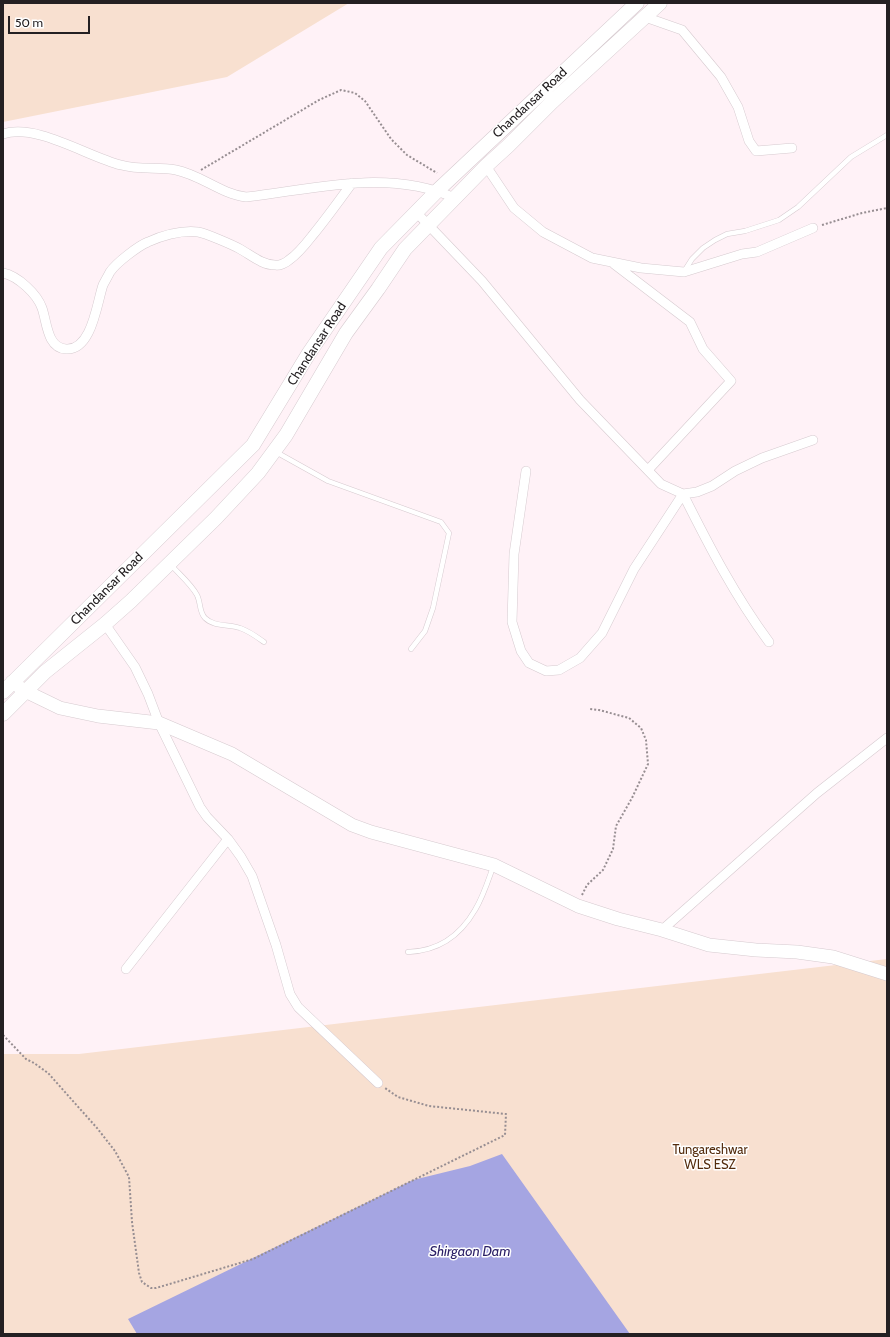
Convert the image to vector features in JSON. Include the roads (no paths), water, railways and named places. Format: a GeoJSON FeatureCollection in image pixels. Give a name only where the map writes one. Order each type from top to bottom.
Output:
{"type":"FeatureCollection","features":[{"type":"Feature","properties":{"kind":"main road","name":"Chandansar Road"},"geometry":{"type":"LineString","coordinates":[[8,687],[253,445],[309,354],[381,248],[449,179],[637,3]]}},
{"type":"Feature","properties":{"kind":"main road"},"geometry":{"type":"LineString","coordinates":[[4,710],[45,672],[105,624],[170,564],[258,473],[286,435],[346,333],[405,249],[486,166],[552,102],[660,3]]}},
{"type":"Feature","properties":{"kind":"street"},"geometry":{"type":"LineString","coordinates":[[645,16],[682,30],[721,77],[738,107],[750,141],[756,151],[792,148]]}},
{"type":"Feature","properties":{"kind":"street"},"geometry":{"type":"LineString","coordinates":[[3,134],[20,132],[52,138],[103,160],[123,166],[176,170],[192,175],[235,196],[246,198],[352,183],[389,182],[438,190],[455,198]]}},
{"type":"Feature","properties":{"kind":"street"},"geometry":{"type":"LineString","coordinates":[[486,166],[514,208],[543,232],[592,258],[641,268],[684,272],[742,254],[757,252],[813,228]]}},
{"type":"Feature","properties":{"kind":"street"},"geometry":{"type":"LineString","coordinates":[[3,273],[11,274],[26,285],[41,306],[52,342],[65,349],[72,349],[79,344],[88,333],[103,285],[111,270],[127,256],[146,243],[174,232],[199,232],[238,247],[266,264],[277,266],[289,261],[301,250],[352,183]]}},
{"type":"Feature","properties":{"kind":"street"},"geometry":{"type":"LineString","coordinates":[[416,212],[482,281],[580,400],[661,484],[683,494],[697,492],[712,486],[735,471],[762,458],[813,440]]}},
{"type":"Feature","properties":{"kind":"street"},"geometry":{"type":"LineString","coordinates":[[612,262],[690,322],[703,349],[731,381],[648,470]]}},
{"type":"Feature","properties":{"kind":"street"},"geometry":{"type":"LineString","coordinates":[[526,471],[514,554],[512,622],[521,651],[529,663],[546,671],[559,670],[580,658],[602,633],[634,569],[683,494]]}},
{"type":"Feature","properties":{"kind":"street"},"geometry":{"type":"LineString","coordinates":[[683,494],[715,558],[752,619],[769,642]]}},
{"type":"Feature","properties":{"kind":"street"},"geometry":{"type":"LineString","coordinates":[[105,624],[135,667],[148,694],[159,723],[200,807],[207,817],[228,839],[252,876],[276,945],[290,994],[298,1007],[378,1083]]}},
{"type":"Feature","properties":{"kind":"street"},"geometry":{"type":"LineString","coordinates":[[8,687],[25,691],[60,708],[98,716],[159,723],[232,754],[352,825],[371,832],[494,865],[578,906],[709,945],[756,950],[798,952],[833,957],[887,974]]}},
{"type":"Feature","properties":{"kind":"street"},"geometry":{"type":"LineString","coordinates":[[662,930],[817,793],[887,738]]}},
{"type":"Feature","properties":{"kind":"street"},"geometry":{"type":"LineString","coordinates":[[126,969],[228,839]]}},
{"type":"Feature","properties":{"kind":"lane"},"geometry":{"type":"LineString","coordinates":[[684,272],[692,259],[703,248],[715,240],[727,234],[745,231],[779,220],[798,207],[851,157],[887,135]]}},
{"type":"Feature","properties":{"kind":"lane"},"geometry":{"type":"LineString","coordinates":[[274,451],[328,481],[441,522],[445,527],[449,533],[433,608],[425,631],[411,649]]}},
{"type":"Feature","properties":{"kind":"lane"},"geometry":{"type":"LineString","coordinates":[[170,564],[193,588],[198,598],[200,609],[204,618],[210,622],[240,627],[264,642]]}},
{"type":"Feature","properties":{"kind":"lane"},"geometry":{"type":"LineString","coordinates":[[408,952],[420,952],[437,947],[459,932],[476,909],[494,865]]}},
{"type":"Feature","properties":{"kind":"water","name":"Shirgaon Dam"},"geometry":{"type":"Polygon","coordinates":[[[502,1154],[630,1334],[137,1334],[128,1319],[413,1180],[470,1166],[502,1154]]]}},
{"type":"Feature","properties":{"kind":"park label","name":"Tungareshwar WLS ESZ"},"geometry":{"type":"Point","coordinates":[710,1158]}}]}
